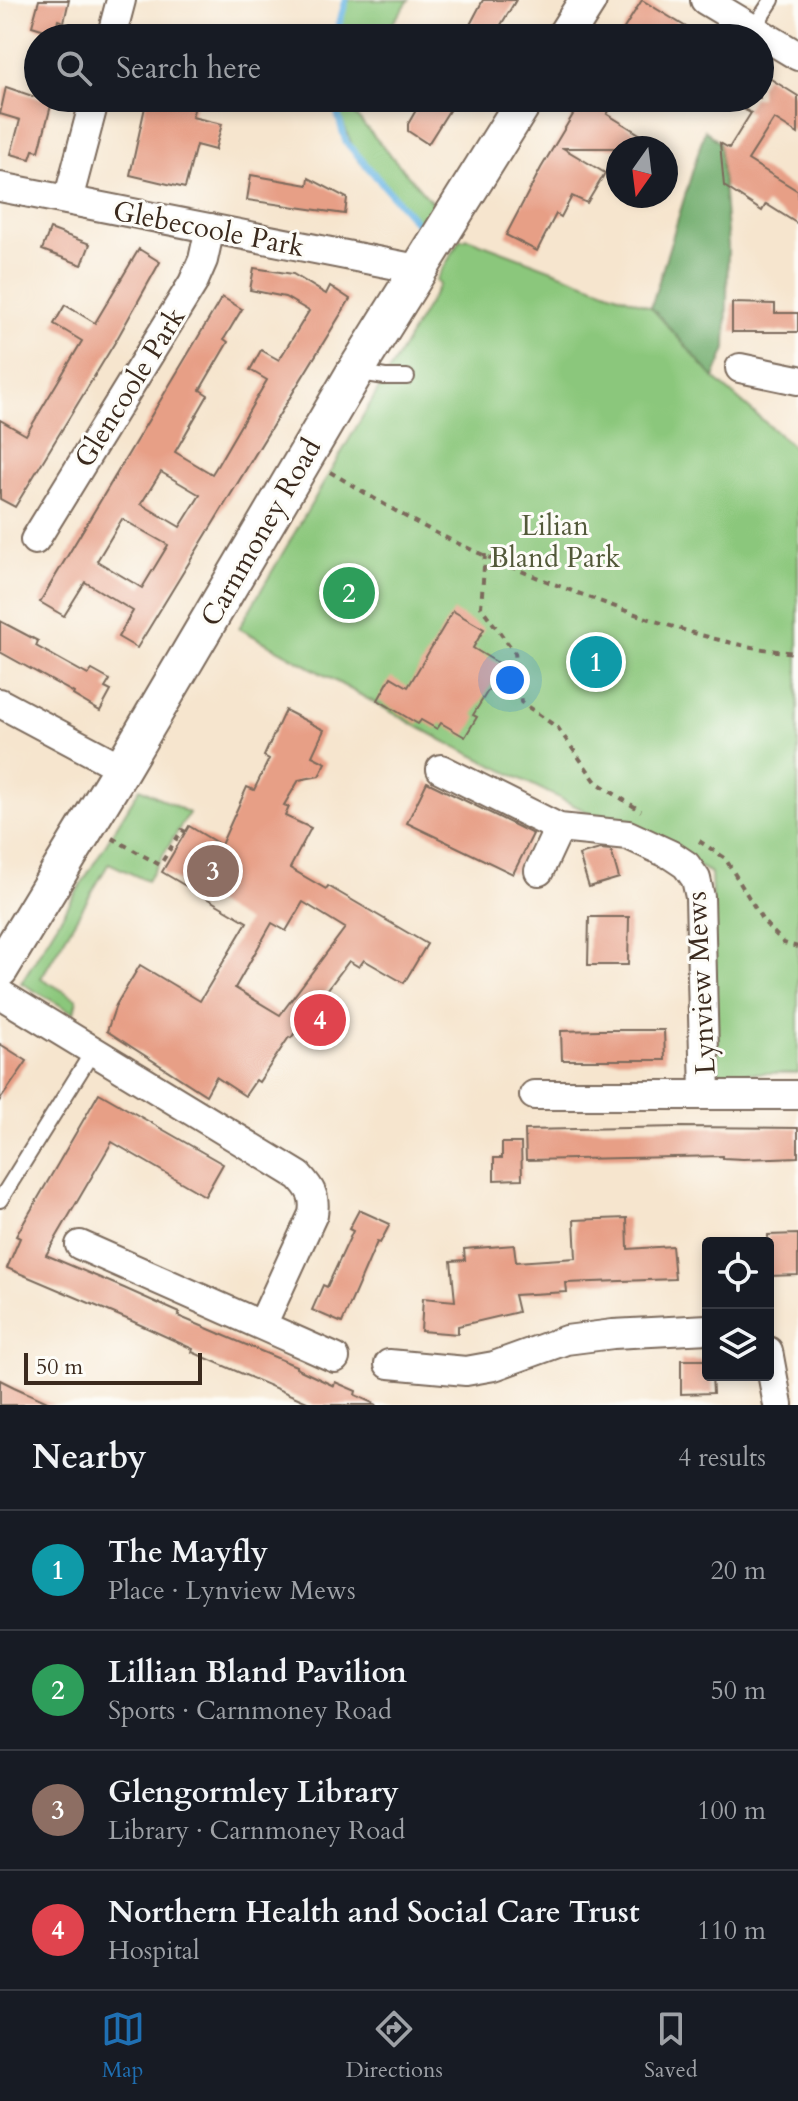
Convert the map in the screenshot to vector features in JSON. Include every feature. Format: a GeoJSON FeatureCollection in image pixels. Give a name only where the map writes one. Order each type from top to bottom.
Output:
{"type":"FeatureCollection","features":[{"type":"Feature","properties":{"kind":"street"},"geometry":{"type":"LineString","coordinates":[[115,24],[121,0]]}},
{"type":"Feature","properties":{"kind":"street"},"geometry":{"type":"LineString","coordinates":[[573,24],[588,0]]}},
{"type":"Feature","properties":{"kind":"street"},"geometry":{"type":"LineString","coordinates":[[705,0],[745,24]]}},
{"type":"Feature","properties":{"kind":"street"},"geometry":{"type":"LineString","coordinates":[[774,42],[798,56]]}},
{"type":"Feature","properties":{"kind":"street"},"geometry":{"type":"LineString","coordinates":[[68,200],[91,112]]}},
{"type":"Feature","properties":{"kind":"street","name":"Carnmoney Road"},"geometry":{"type":"LineString","coordinates":[[0,969],[355,372],[517,112]]}},
{"type":"Feature","properties":{"kind":"street","name":"Glebecoole Park"},"geometry":{"type":"LineString","coordinates":[[0,187],[407,267],[417,273]]}},
{"type":"Feature","properties":{"kind":"street","name":"Glencoole Park"},"geometry":{"type":"LineString","coordinates":[[35,540],[193,283],[203,260],[210,228]]}},
{"type":"Feature","properties":{"kind":"street"},"geometry":{"type":"LineString","coordinates":[[740,368],[798,380]]}},
{"type":"Feature","properties":{"kind":"street"},"geometry":{"type":"LineString","coordinates":[[0,703],[122,768]]}},
{"type":"Feature","properties":{"kind":"street","name":"Lynview Mews"},"geometry":{"type":"LineString","coordinates":[[441,769],[559,828],[628,835],[686,865],[696,879],[700,897],[705,1094]]}},
{"type":"Feature","properties":{"kind":"street"},"geometry":{"type":"LineString","coordinates":[[539,871],[559,828]]}},
{"type":"Feature","properties":{"kind":"street"},"geometry":{"type":"LineString","coordinates":[[0,994],[299,1176],[310,1188],[315,1202],[313,1214],[262,1325]]}},
{"type":"Feature","properties":{"kind":"street"},"geometry":{"type":"LineString","coordinates":[[534,1095],[798,1095]]}},
{"type":"Feature","properties":{"kind":"street"},"geometry":{"type":"LineString","coordinates":[[80,1245],[335,1358]]}},
{"type":"Feature","properties":{"kind":"street"},"geometry":{"type":"LineString","coordinates":[[389,1364],[466,1371],[494,1366],[566,1340],[702,1329]]}},
{"type":"Feature","properties":{"kind":"street"},"geometry":{"type":"LineString","coordinates":[[774,1381],[778,1405]]}},
{"type":"Feature","properties":{"kind":"lane"},"geometry":{"type":"LineString","coordinates":[[756,24],[772,0]]}},
{"type":"Feature","properties":{"kind":"lane"},"geometry":{"type":"LineString","coordinates":[[355,372],[407,377]]}},
{"type":"Feature","properties":{"kind":"lane"},"geometry":{"type":"LineString","coordinates":[[0,1200],[93,1051]]}},
{"type":"Feature","properties":{"kind":"path"},"geometry":{"type":"LineString","coordinates":[[304,457],[420,525],[485,554],[654,621],[725,641],[798,653]]}},
{"type":"Feature","properties":{"kind":"path"},"geometry":{"type":"LineString","coordinates":[[485,554],[481,607],[515,653],[521,702],[558,728],[596,782],[647,814]]}},
{"type":"Feature","properties":{"kind":"path"},"geometry":{"type":"LineString","coordinates":[[107,835],[160,865],[182,830],[186,832]]}},
{"type":"Feature","properties":{"kind":"path"},"geometry":{"type":"LineString","coordinates":[[693,838],[725,858],[763,921],[784,943],[798,947]]}},
{"type":"Feature","properties":{"kind":"green space"},"geometry":{"type":"Polygon","coordinates":[[[346,0],[409,0],[392,24],[340,24],[346,0]]]}},
{"type":"Feature","properties":{"kind":"green space"},"geometry":{"type":"Polygon","coordinates":[[[339,112],[353,112],[435,206],[423,228],[358,160],[339,112]]]}},
{"type":"Feature","properties":{"kind":"green space"},"geometry":{"type":"Polygon","coordinates":[[[705,130],[720,143],[728,246],[726,349],[714,378],[651,307],[705,130]]]}},
{"type":"Feature","properties":{"kind":"green space","name":"Lilian Bland Park"},"geometry":{"type":"Polygon","coordinates":[[[467,238],[651,307],[714,378],[798,451],[798,1073],[719,1073],[711,873],[444,741],[239,628],[440,284],[436,280],[461,239],[467,238]]]}},
{"type":"Feature","properties":{"kind":"green space"},"geometry":{"type":"Polygon","coordinates":[[[140,788],[189,813],[147,881],[109,863],[41,978],[77,999],[74,1013],[21,983],[140,788]]]}},
{"type":"Feature","properties":{"kind":"building"},"geometry":{"type":"Polygon","coordinates":[[[39,0],[69,0],[64,22],[33,24],[39,0]]]}},
{"type":"Feature","properties":{"kind":"building"},"geometry":{"type":"Polygon","coordinates":[[[483,0],[516,0],[501,24],[470,24],[483,0]]]}},
{"type":"Feature","properties":{"kind":"building"},"geometry":{"type":"Polygon","coordinates":[[[642,0],[681,24],[627,24],[642,0]]]}},
{"type":"Feature","properties":{"kind":"building"},"geometry":{"type":"Polygon","coordinates":[[[774,81],[798,96],[798,134],[774,119],[748,160],[798,191],[798,224],[766,204],[762,211],[724,186],[720,143],[729,148],[751,113],[774,112],[774,81]]]}},
{"type":"Feature","properties":{"kind":"building"},"geometry":{"type":"Polygon","coordinates":[[[6,87],[24,93],[24,112],[49,112],[39,151],[33,150],[30,159],[11,154],[20,120],[0,114],[6,87]]]}},
{"type":"Feature","properties":{"kind":"building"},"geometry":{"type":"Polygon","coordinates":[[[144,112],[193,112],[192,117],[222,124],[215,150],[196,145],[185,188],[130,175],[144,112]]]}},
{"type":"Feature","properties":{"kind":"building"},"geometry":{"type":"Polygon","coordinates":[[[415,112],[448,112],[428,144],[408,131],[415,112]]]}},
{"type":"Feature","properties":{"kind":"building"},"geometry":{"type":"Polygon","coordinates":[[[575,112],[608,112],[607,114],[643,136],[606,136],[606,148],[563,148],[605,173],[587,203],[572,196],[561,217],[556,214],[537,251],[506,235],[575,112]]]}},
{"type":"Feature","properties":{"kind":"building"},"geometry":{"type":"Polygon","coordinates":[[[251,175],[308,185],[309,178],[347,198],[345,214],[247,200],[251,175]]]}},
{"type":"Feature","properties":{"kind":"building"},"geometry":{"type":"Polygon","coordinates":[[[50,229],[90,244],[82,265],[42,250],[50,229]]]}},
{"type":"Feature","properties":{"kind":"building"},"geometry":{"type":"Polygon","coordinates":[[[139,249],[160,262],[15,507],[0,499],[0,420],[26,435],[82,341],[54,324],[65,305],[95,323],[139,249]]]}},
{"type":"Feature","properties":{"kind":"building"},"geometry":{"type":"Polygon","coordinates":[[[254,268],[293,274],[326,294],[330,286],[350,299],[137,648],[118,637],[133,611],[85,582],[64,616],[40,602],[222,297],[242,309],[224,339],[228,342],[200,390],[208,395],[175,452],[212,474],[267,380],[250,370],[261,350],[279,360],[309,311],[285,297],[250,290],[254,268]],[[161,472],[141,504],[180,527],[200,495],[161,472]],[[122,519],[97,561],[142,588],[168,545],[122,519]]]}},
{"type":"Feature","properties":{"kind":"building"},"geometry":{"type":"Polygon","coordinates":[[[732,303],[775,304],[775,313],[798,313],[798,332],[732,332],[732,303]]]}},
{"type":"Feature","properties":{"kind":"building"},"geometry":{"type":"Polygon","coordinates":[[[453,611],[484,629],[473,648],[503,666],[473,715],[477,717],[465,737],[441,723],[437,729],[421,720],[418,724],[378,700],[391,677],[408,687],[453,611]]]}},
{"type":"Feature","properties":{"kind":"building"},"geometry":{"type":"Polygon","coordinates":[[[0,621],[38,641],[36,646],[88,675],[92,670],[110,680],[105,688],[111,691],[100,711],[0,652],[0,621]]]}},
{"type":"Feature","properties":{"kind":"building"},"geometry":{"type":"Polygon","coordinates":[[[285,710],[324,730],[312,756],[326,763],[319,776],[299,780],[284,805],[289,807],[285,816],[311,828],[290,868],[326,889],[328,886],[427,944],[404,983],[364,960],[359,967],[349,961],[289,1037],[259,1082],[256,1080],[245,1096],[216,1077],[206,1095],[107,1031],[116,1005],[140,965],[200,1001],[247,922],[162,872],[189,826],[221,845],[247,787],[254,790],[269,759],[264,756],[285,710]],[[303,902],[286,931],[272,923],[235,988],[280,1015],[345,928],[303,902]]]}},
{"type":"Feature","properties":{"kind":"building"},"geometry":{"type":"Polygon","coordinates":[[[427,782],[533,834],[513,874],[407,823],[427,782]]]}},
{"type":"Feature","properties":{"kind":"building"},"geometry":{"type":"Polygon","coordinates":[[[600,849],[611,850],[619,878],[589,887],[579,855],[600,849]]]}},
{"type":"Feature","properties":{"kind":"building"},"geometry":{"type":"Polygon","coordinates":[[[589,917],[629,917],[628,965],[588,965],[589,917]]]}},
{"type":"Feature","properties":{"kind":"building"},"geometry":{"type":"Polygon","coordinates":[[[664,1030],[665,1060],[562,1060],[561,1031],[664,1030]]]}},
{"type":"Feature","properties":{"kind":"building"},"geometry":{"type":"Polygon","coordinates":[[[0,1044],[27,1061],[0,1100],[0,1044]]]}},
{"type":"Feature","properties":{"kind":"building"},"geometry":{"type":"Polygon","coordinates":[[[99,1093],[223,1164],[205,1196],[112,1142],[46,1255],[180,1313],[178,1316],[296,1366],[334,1386],[335,1382],[356,1391],[355,1395],[377,1405],[314,1405],[192,1352],[193,1349],[134,1322],[7,1268],[20,1238],[16,1236],[99,1093]]]}},
{"type":"Feature","properties":{"kind":"building"},"geometry":{"type":"Polygon","coordinates":[[[798,1128],[798,1157],[526,1160],[525,1130],[798,1128]]]}},
{"type":"Feature","properties":{"kind":"building"},"geometry":{"type":"Polygon","coordinates":[[[502,1143],[521,1143],[522,1179],[494,1180],[494,1158],[502,1158],[502,1143]]]}},
{"type":"Feature","properties":{"kind":"building"},"geometry":{"type":"Polygon","coordinates":[[[359,1210],[390,1224],[380,1243],[377,1242],[342,1323],[312,1310],[323,1285],[327,1287],[353,1231],[349,1229],[359,1210]]]}},
{"type":"Feature","properties":{"kind":"building"},"geometry":{"type":"Polygon","coordinates":[[[627,1218],[628,1249],[672,1246],[675,1279],[566,1283],[567,1292],[514,1295],[518,1312],[458,1326],[458,1334],[421,1331],[423,1298],[455,1301],[451,1261],[465,1260],[464,1249],[514,1245],[516,1262],[576,1258],[574,1220],[627,1218]]]}},
{"type":"Feature","properties":{"kind":"building"},"geometry":{"type":"Polygon","coordinates":[[[798,1234],[798,1275],[774,1276],[774,1237],[768,1235],[798,1234]]]}},
{"type":"Feature","properties":{"kind":"building"},"geometry":{"type":"Polygon","coordinates":[[[681,1360],[702,1360],[702,1381],[712,1381],[713,1393],[681,1394],[681,1360]]]}},
{"type":"Feature","properties":{"kind":"building"},"geometry":{"type":"Polygon","coordinates":[[[0,1380],[14,1387],[54,1405],[0,1405],[0,1380]]]}},
{"type":"Feature","properties":{"kind":"waterway"},"geometry":{"type":"LineString","coordinates":[[339,24],[346,0]]}},
{"type":"Feature","properties":{"kind":"waterway"},"geometry":{"type":"LineString","coordinates":[[337,112],[346,142],[420,227]]}},
{"type":"Feature","properties":{"kind":"place","name":"Lillian Bland Pavilion"},"geometry":{"type":"Point","coordinates":[349,593]}},
{"type":"Feature","properties":{"kind":"place","name":"The Mayfly"},"geometry":{"type":"Point","coordinates":[596,662]}},
{"type":"Feature","properties":{"kind":"place","name":"Glengormley Library"},"geometry":{"type":"Point","coordinates":[213,871]}},
{"type":"Feature","properties":{"kind":"place","name":"Northern Health and Social Care Trust"},"geometry":{"type":"Point","coordinates":[320,1020]}}]}
